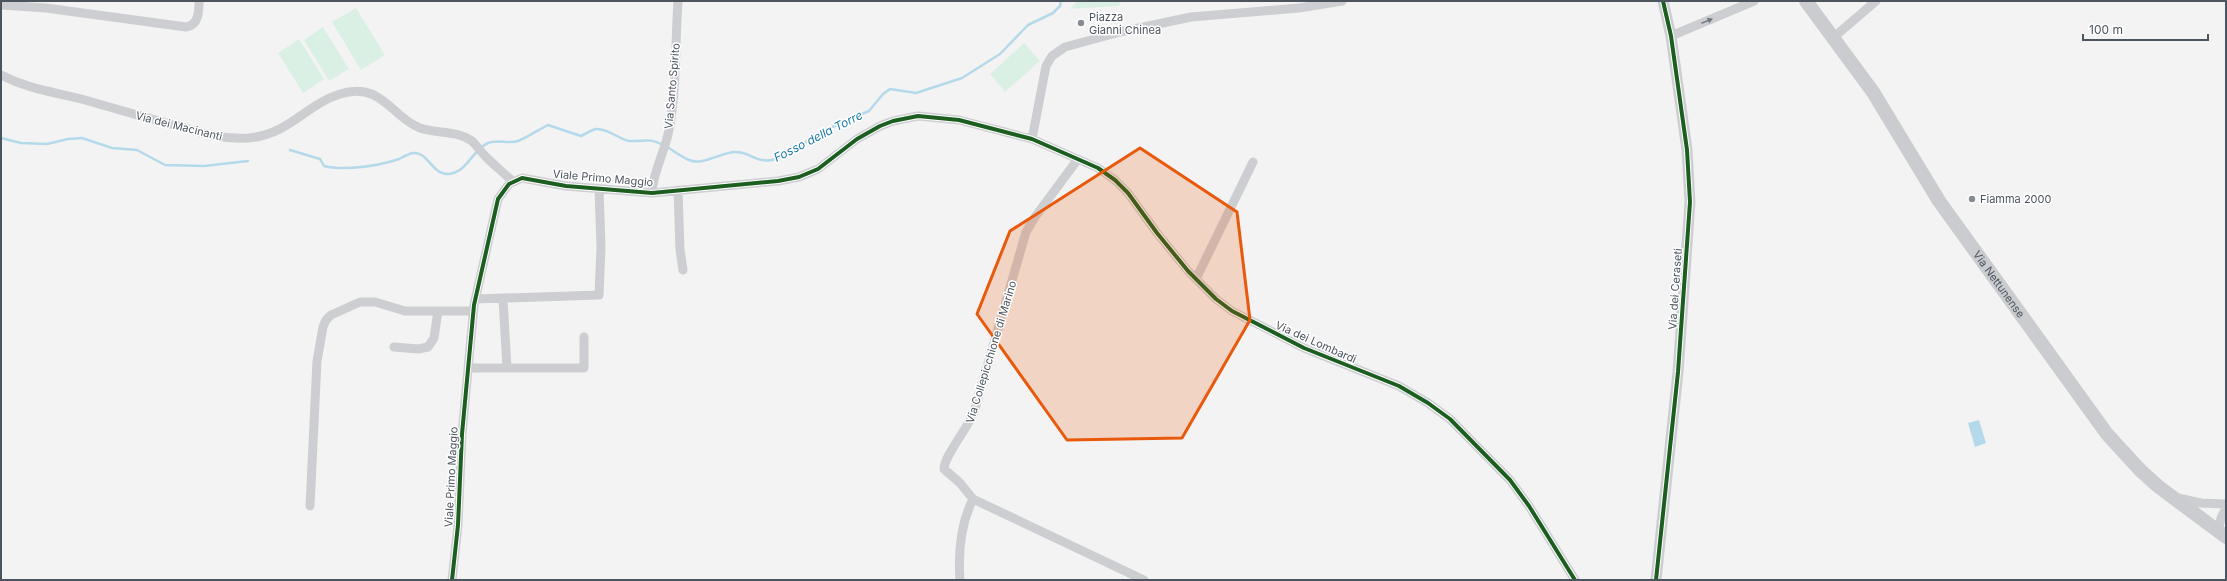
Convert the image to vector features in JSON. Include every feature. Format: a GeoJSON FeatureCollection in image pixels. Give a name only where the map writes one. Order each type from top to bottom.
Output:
{"type":"FeatureCollection","features":[{"type":"Feature","properties":{"kind":"main road","name":"Via Nettunense"},"geometry":{"type":"LineString","coordinates":[[1806,1],[1834,37],[1873,92],[1939,201],[2094,417],[2125,455],[2169,495],[2223,532]]}},
{"type":"Feature","properties":{"kind":"street"},"geometry":{"type":"LineString","coordinates":[[1,5],[46,8],[186,27],[192,25],[197,20],[199,1]]}},
{"type":"Feature","properties":{"kind":"street","name":"Via Santo Spirito"},"geometry":{"type":"LineString","coordinates":[[652,193],[654,176],[665,145],[673,101],[678,1]]}},
{"type":"Feature","properties":{"kind":"street"},"geometry":{"type":"LineString","coordinates":[[1032,139],[1046,66],[1052,56],[1065,47],[1120,32],[1191,17],[1299,8],[1342,1]]}},
{"type":"Feature","properties":{"kind":"street","name":"Via dei Ceraseti"},"geometry":{"type":"LineString","coordinates":[[1656,580],[1678,372],[1690,211],[1689,166],[1671,36],[1663,1]]}},
{"type":"Feature","properties":{"kind":"street"},"geometry":{"type":"LineString","coordinates":[[1671,36],[1754,1]]}},
{"type":"Feature","properties":{"kind":"street"},"geometry":{"type":"LineString","coordinates":[[1834,37],[1876,1]]}},
{"type":"Feature","properties":{"kind":"street","name":"Via dei Macinanti"},"geometry":{"type":"LineString","coordinates":[[1,75],[31,88],[82,99],[166,123],[228,138],[250,138],[277,131],[334,96],[345,92],[358,92],[383,99],[418,127],[459,135],[480,150],[512,182]]}},
{"type":"Feature","properties":{"kind":"street","name":"Viale Primo Maggio"},"geometry":{"type":"LineString","coordinates":[[452,580],[458,526],[462,429],[469,368],[473,311],[495,208],[502,191],[512,182],[526,178],[566,186],[652,193],[749,185],[799,177],[828,162],[867,133],[893,121],[906,118],[932,117],[959,120],[1032,139]]}},
{"type":"Feature","properties":{"kind":"street","name":"Via dei Lombardi"},"geometry":{"type":"LineString","coordinates":[[1032,139],[1104,172],[1122,186],[1166,244],[1196,279],[1216,299],[1238,315],[1318,354],[1399,386],[1441,412],[1469,436],[1510,480],[1529,506],[1575,580]]}},
{"type":"Feature","properties":{"kind":"street","name":"Via Collepicchione di Marino"},"geometry":{"type":"LineString","coordinates":[[1078,159],[1035,217],[1026,232],[974,413],[964,433],[944,464],[946,472],[960,483],[973,499],[1144,580]]}},
{"type":"Feature","properties":{"kind":"street"},"geometry":{"type":"LineString","coordinates":[[1196,279],[1253,162]]}},
{"type":"Feature","properties":{"kind":"street"},"geometry":{"type":"LineString","coordinates":[[475,299],[599,295],[601,247],[599,189]]}},
{"type":"Feature","properties":{"kind":"street"},"geometry":{"type":"LineString","coordinates":[[678,190],[680,250],[683,270]]}},
{"type":"Feature","properties":{"kind":"street"},"geometry":{"type":"LineString","coordinates":[[503,299],[507,368]]}},
{"type":"Feature","properties":{"kind":"street"},"geometry":{"type":"LineString","coordinates":[[310,506],[317,361],[323,327],[326,320],[331,315],[360,302],[392,306],[405,311],[473,311]]}},
{"type":"Feature","properties":{"kind":"street"},"geometry":{"type":"LineString","coordinates":[[394,347],[418,349],[428,347],[434,340],[438,311]]}},
{"type":"Feature","properties":{"kind":"street"},"geometry":{"type":"LineString","coordinates":[[469,368],[584,368],[584,337]]}},
{"type":"Feature","properties":{"kind":"street"},"geometry":{"type":"LineString","coordinates":[[2169,495],[2201,503],[2226,504]]}},
{"type":"Feature","properties":{"kind":"street"},"geometry":{"type":"LineString","coordinates":[[960,580],[960,545],[966,515],[973,499]]}},
{"type":"Feature","properties":{"kind":"street"},"geometry":{"type":"LineString","coordinates":[[2223,532],[2221,518],[2226,508]]}},
{"type":"Feature","properties":{"kind":"highlighted area"},"geometry":{"type":"Polygon","coordinates":[[[1140,148],[1237,212],[1250,320],[1182,438],[1067,440],[977,314],[1010,231],[1140,148]]]}},
{"type":"Feature","properties":{"kind":"green space"},"geometry":{"type":"Polygon","coordinates":[[[1077,1],[1121,1],[1119,6],[1070,9],[1077,1]]]}},
{"type":"Feature","properties":{"kind":"green space"},"geometry":{"type":"Polygon","coordinates":[[[356,8],[385,55],[361,70],[332,22],[356,8]]]}},
{"type":"Feature","properties":{"kind":"green space"},"geometry":{"type":"Polygon","coordinates":[[[323,27],[349,69],[329,81],[304,40],[323,27]]]}},
{"type":"Feature","properties":{"kind":"green space"},"geometry":{"type":"Polygon","coordinates":[[[299,39],[324,79],[303,93],[278,53],[299,39]]]}},
{"type":"Feature","properties":{"kind":"green space"},"geometry":{"type":"Polygon","coordinates":[[[1024,43],[1040,61],[1005,92],[990,74],[1024,43]]]}},
{"type":"Feature","properties":{"kind":"water"},"geometry":{"type":"Polygon","coordinates":[[[1979,420],[1986,443],[1975,447],[1968,423],[1979,420]]]}},
{"type":"Feature","properties":{"kind":"waterway","name":"Fosso della Torre"},"geometry":{"type":"LineString","coordinates":[[667,147],[686,159],[694,161],[705,160],[734,152],[740,152],[763,160],[776,159],[832,127],[869,111],[883,94],[890,89],[916,93],[962,78],[1000,54],[1028,25],[1053,13],[1060,6],[1061,1]]}},
{"type":"Feature","properties":{"kind":"waterway","name":"Fosso della Torre"},"geometry":{"type":"LineString","coordinates":[[290,150],[320,159],[324,166],[341,168],[382,164],[399,159],[411,153],[418,153],[437,170],[448,174],[455,173],[460,170],[482,146],[488,143],[496,141],[518,141],[548,125],[581,136],[596,129],[600,129],[629,141],[650,140],[663,145]]}},
{"type":"Feature","properties":{"kind":"waterway","name":"Fosso della Torre"},"geometry":{"type":"LineString","coordinates":[[1,138],[21,143],[47,144],[68,139],[82,138],[112,148],[137,150],[165,165],[204,166],[248,161]]}},
{"type":"Feature","properties":{"kind":"cycle path"},"geometry":{"type":"LineString","coordinates":[[1656,580],[1678,372],[1690,202],[1687,150],[1671,36],[1663,1]]}},
{"type":"Feature","properties":{"kind":"cycle path"},"geometry":{"type":"LineString","coordinates":[[452,580],[458,525],[462,434],[474,305],[498,199],[509,184],[522,178],[566,186],[652,193],[778,181],[799,177],[818,169],[857,139],[880,126],[893,121],[918,116],[959,120],[1032,139],[1098,168],[1115,180],[1128,193],[1157,233],[1188,271],[1216,299],[1232,311],[1304,348],[1399,386],[1428,403],[1450,419],[1510,480],[1529,506],[1575,580]]}},
{"type":"Feature","properties":{"kind":"place","name":"Piazza Gianni Chinea"},"geometry":{"type":"Point","coordinates":[1081,23]}},
{"type":"Feature","properties":{"kind":"place","name":"Fiamma 2000"},"geometry":{"type":"Point","coordinates":[1972,199]}}]}
